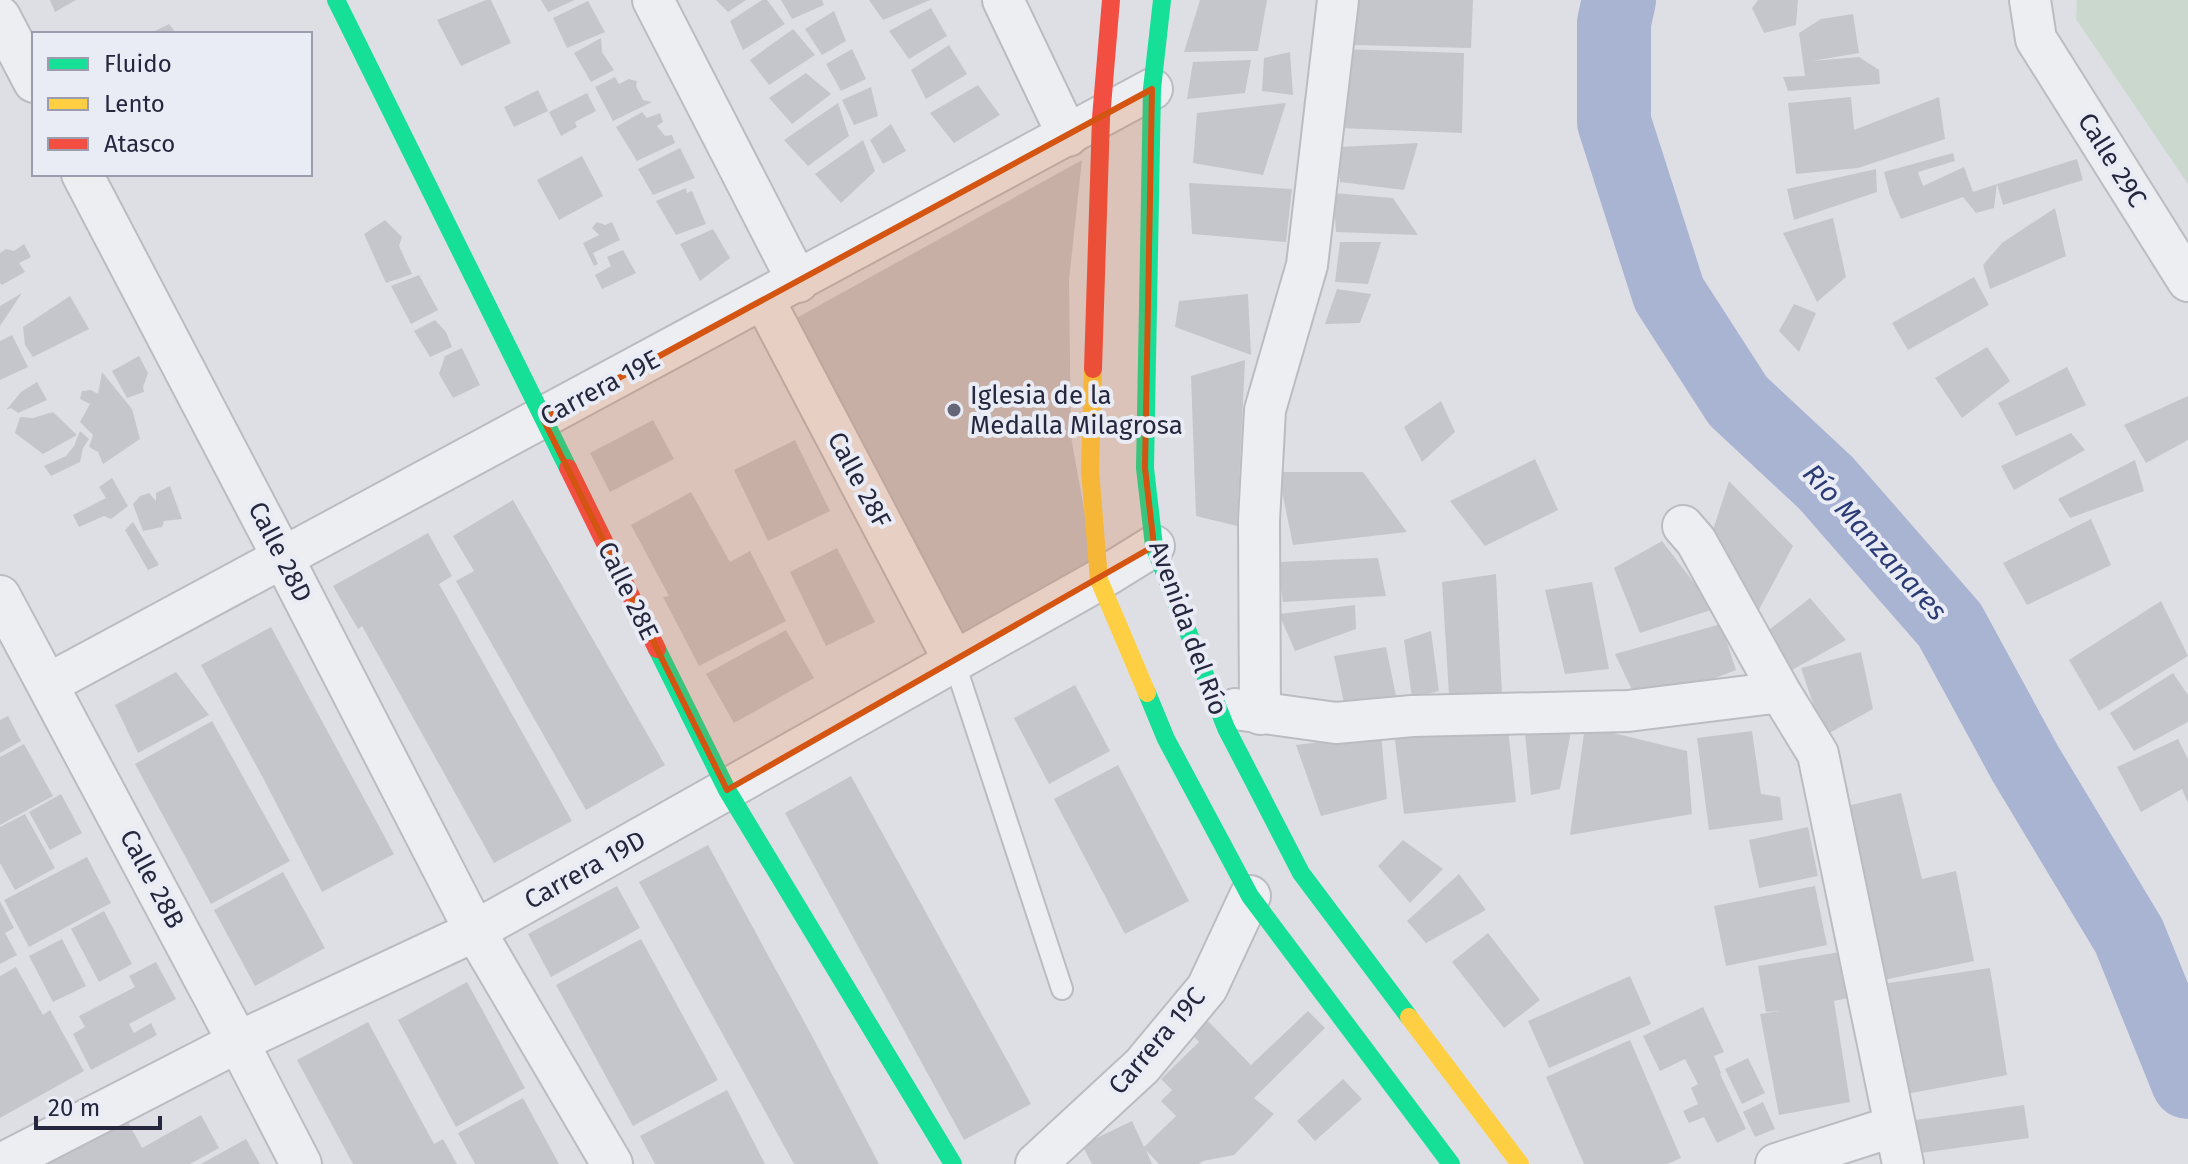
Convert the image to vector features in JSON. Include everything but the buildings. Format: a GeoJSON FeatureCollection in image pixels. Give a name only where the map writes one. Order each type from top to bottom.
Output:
{"type":"FeatureCollection","features":[{"type":"Feature","properties":{"kind":"main road","name":"Calle 28E"},"geometry":{"type":"LineString","coordinates":[[336,0],[727,790],[953,1164]]}},
{"type":"Feature","properties":{"kind":"main road"},"geometry":{"type":"LineString","coordinates":[[1111,0],[1084,127],[1090,470],[1099,580],[1166,739],[1250,896],[1451,1164]]}},
{"type":"Feature","properties":{"kind":"main road","name":"Avenida del Río"},"geometry":{"type":"LineString","coordinates":[[1162,0],[1152,89],[1145,468],[1154,546],[1226,728],[1301,873],[1520,1164]]}},
{"type":"Feature","properties":{"kind":"street","name":"Calle 28F"},"geometry":{"type":"LineString","coordinates":[[653,0],[781,291],[954,661]]}},
{"type":"Feature","properties":{"kind":"street"},"geometry":{"type":"LineString","coordinates":[[1003,0],[1084,127]]}},
{"type":"Feature","properties":{"kind":"street"},"geometry":{"type":"LineString","coordinates":[[1260,714],[1259,520],[1265,410],[1307,265],[1338,0]]}},
{"type":"Feature","properties":{"kind":"street","name":"Calle 29C"},"geometry":{"type":"LineString","coordinates":[[2030,0],[2036,39],[2188,281]]}},
{"type":"Feature","properties":{"kind":"street"},"geometry":{"type":"LineString","coordinates":[[0,17],[32,78]]}},
{"type":"Feature","properties":{"kind":"street","name":"Carrera 19E"},"geometry":{"type":"LineString","coordinates":[[48,684],[1152,89]]}},
{"type":"Feature","properties":{"kind":"street","name":"Calle 28D"},"geometry":{"type":"LineString","coordinates":[[83,176],[475,931],[612,1164]]}},
{"type":"Feature","properties":{"kind":"street"},"geometry":{"type":"LineString","coordinates":[[1683,526],[1696,541],[1818,754],[1899,1145],[1776,1164]]}},
{"type":"Feature","properties":{"kind":"street","name":"Carrera 19D"},"geometry":{"type":"LineString","coordinates":[[1,1163],[238,1042],[475,931],[1099,580],[1154,546]]}},
{"type":"Feature","properties":{"kind":"street","name":"Calle 28B"},"geometry":{"type":"LineString","coordinates":[[0,596],[301,1164]]}},
{"type":"Feature","properties":{"kind":"street"},"geometry":{"type":"LineString","coordinates":[[1217,706],[1336,723],[1412,716],[1628,711],[1780,692]]}},
{"type":"Feature","properties":{"kind":"street","name":"Carrera 19C"},"geometry":{"type":"LineString","coordinates":[[1036,1164],[1142,1066],[1207,988],[1250,896]]}},
{"type":"Feature","properties":{"kind":"lane"},"geometry":{"type":"LineString","coordinates":[[954,661],[1062,989]]}},
{"type":"Feature","properties":{"kind":"highlighted area"},"geometry":{"type":"Polygon","coordinates":[[[1152,89],[1145,468],[1154,546],[727,790],[543,419],[1152,89]]]}},
{"type":"Feature","properties":{"kind":"shaded area"},"geometry":{"type":"Polygon","coordinates":[[[2077,0],[2188,0],[2188,184],[2076,19],[2077,0]]]}},
{"type":"Feature","properties":{"kind":"waterway","name":"Río Manzanares"},"geometry":{"type":"LineString","coordinates":[[1619,0],[1614,23],[1614,122],[1669,294],[1738,401],[1826,483],[1950,625],[2025,763],[2129,936],[2188,1082]]}},
{"type":"Feature","properties":{"kind":"traffic: fast"},"geometry":{"type":"LineString","coordinates":[[336,0],[568,468]]}},
{"type":"Feature","properties":{"kind":"traffic: fast"},"geometry":{"type":"LineString","coordinates":[[1162,0],[1152,89],[1145,468],[1154,546],[1226,728],[1301,873],[1409,1017]]}},
{"type":"Feature","properties":{"kind":"traffic: fast"},"geometry":{"type":"LineString","coordinates":[[657,649],[727,790],[953,1164]]}},
{"type":"Feature","properties":{"kind":"traffic: fast"},"geometry":{"type":"LineString","coordinates":[[1147,693],[1166,739],[1250,896],[1451,1164]]}},
{"type":"Feature","properties":{"kind":"traffic: slow"},"geometry":{"type":"LineString","coordinates":[[1093,369],[1090,470],[1099,580],[1147,693]]}},
{"type":"Feature","properties":{"kind":"traffic: slow"},"geometry":{"type":"LineString","coordinates":[[1409,1017],[1520,1164]]}},
{"type":"Feature","properties":{"kind":"traffic: jam"},"geometry":{"type":"LineString","coordinates":[[1093,369],[1101,118],[1111,0]]}},
{"type":"Feature","properties":{"kind":"traffic: jam"},"geometry":{"type":"LineString","coordinates":[[568,468],[657,649]]}},
{"type":"Feature","properties":{"kind":"place","name":"Iglesia de la Medalla Milagrosa"},"geometry":{"type":"Point","coordinates":[954,410]}}]}
